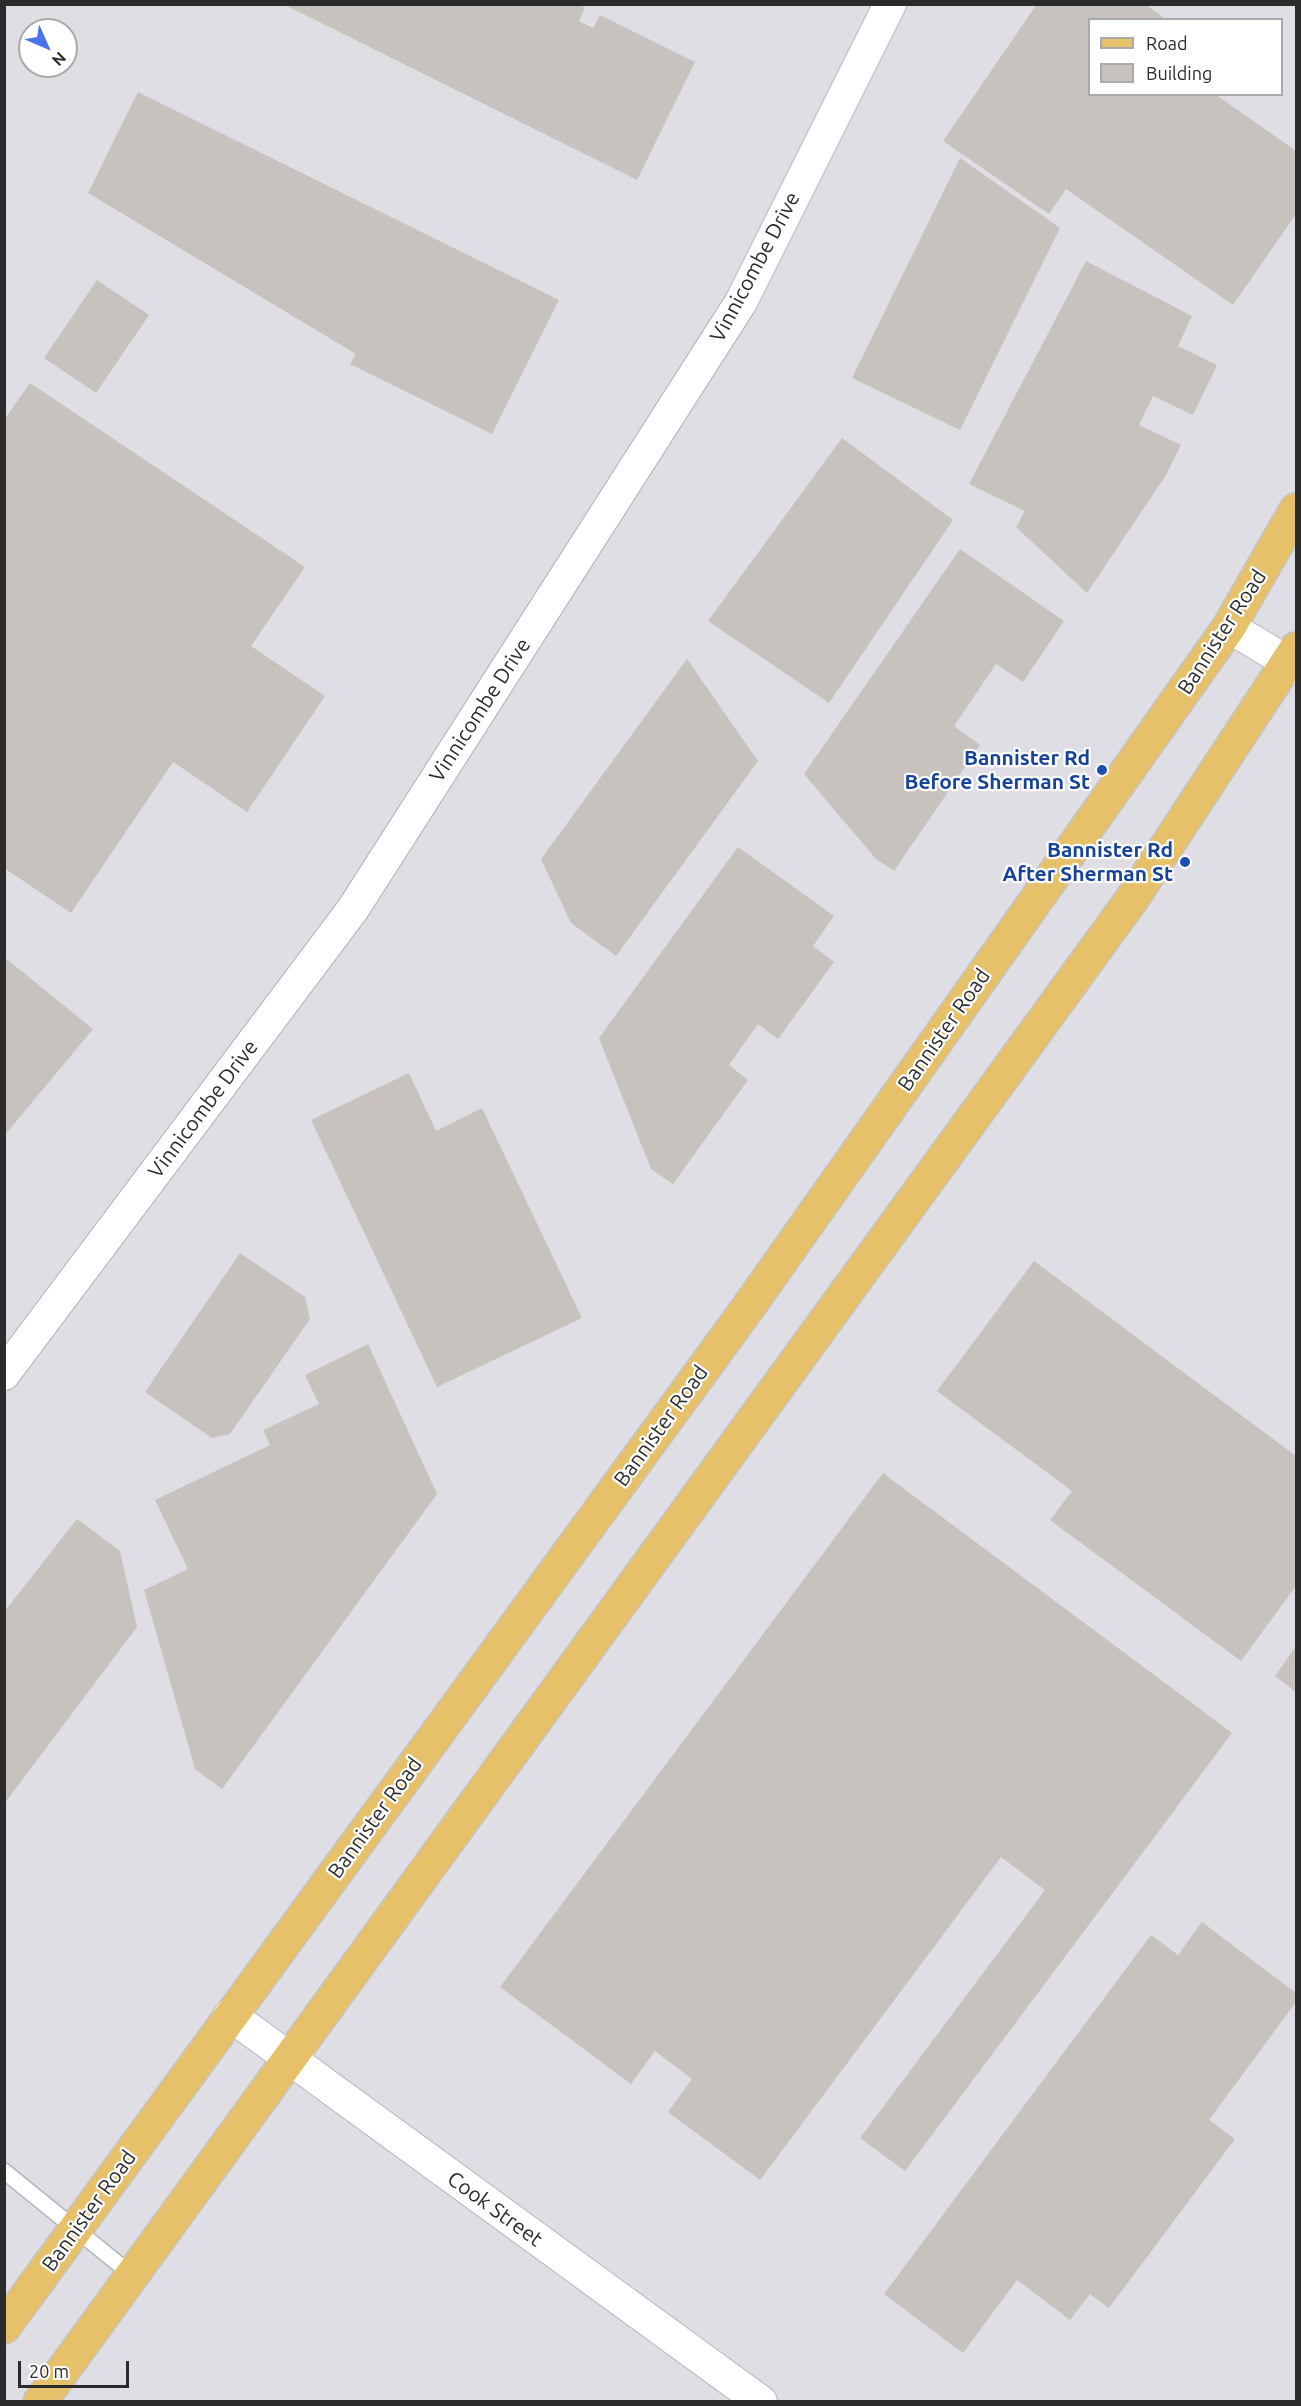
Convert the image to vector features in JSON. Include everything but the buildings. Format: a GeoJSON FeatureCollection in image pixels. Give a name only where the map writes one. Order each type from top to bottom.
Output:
{"type":"FeatureCollection","features":[{"type":"Feature","properties":{"kind":"main road","name":"Bannister Road"},"geometry":{"type":"LineString","coordinates":[[4,2327],[747,1309],[1229,627],[1296,510]]}},
{"type":"Feature","properties":{"kind":"main road"},"geometry":{"type":"LineString","coordinates":[[40,2402],[1132,899],[1294,659]]}},
{"type":"Feature","properties":{"kind":"street","name":"Vinnicombe Drive"},"geometry":{"type":"LineString","coordinates":[[4,1374],[352,909],[741,302],[890,4]]}},
{"type":"Feature","properties":{"kind":"street"},"geometry":{"type":"LineString","coordinates":[[1229,627],[1294,659]]}},
{"type":"Feature","properties":{"kind":"street","name":"Cook Street"},"geometry":{"type":"LineString","coordinates":[[230,2015],[761,2402]]}},
{"type":"Feature","properties":{"kind":"lane"},"geometry":{"type":"LineString","coordinates":[[4,2171],[132,2275]]}},
{"type":"Feature","properties":{"kind":"shaded area"},"geometry":{"type":"Polygon","coordinates":[[[5,5],[1296,5],[1296,2401],[5,2401],[5,5]]]}},
{"type":"Feature","properties":{"kind":"place","name":"Bannister Rd Before Sherman St"},"geometry":{"type":"Point","coordinates":[1102,770]}},
{"type":"Feature","properties":{"kind":"place","name":"Bannister Rd After Sherman St"},"geometry":{"type":"Point","coordinates":[1185,862]}}]}
